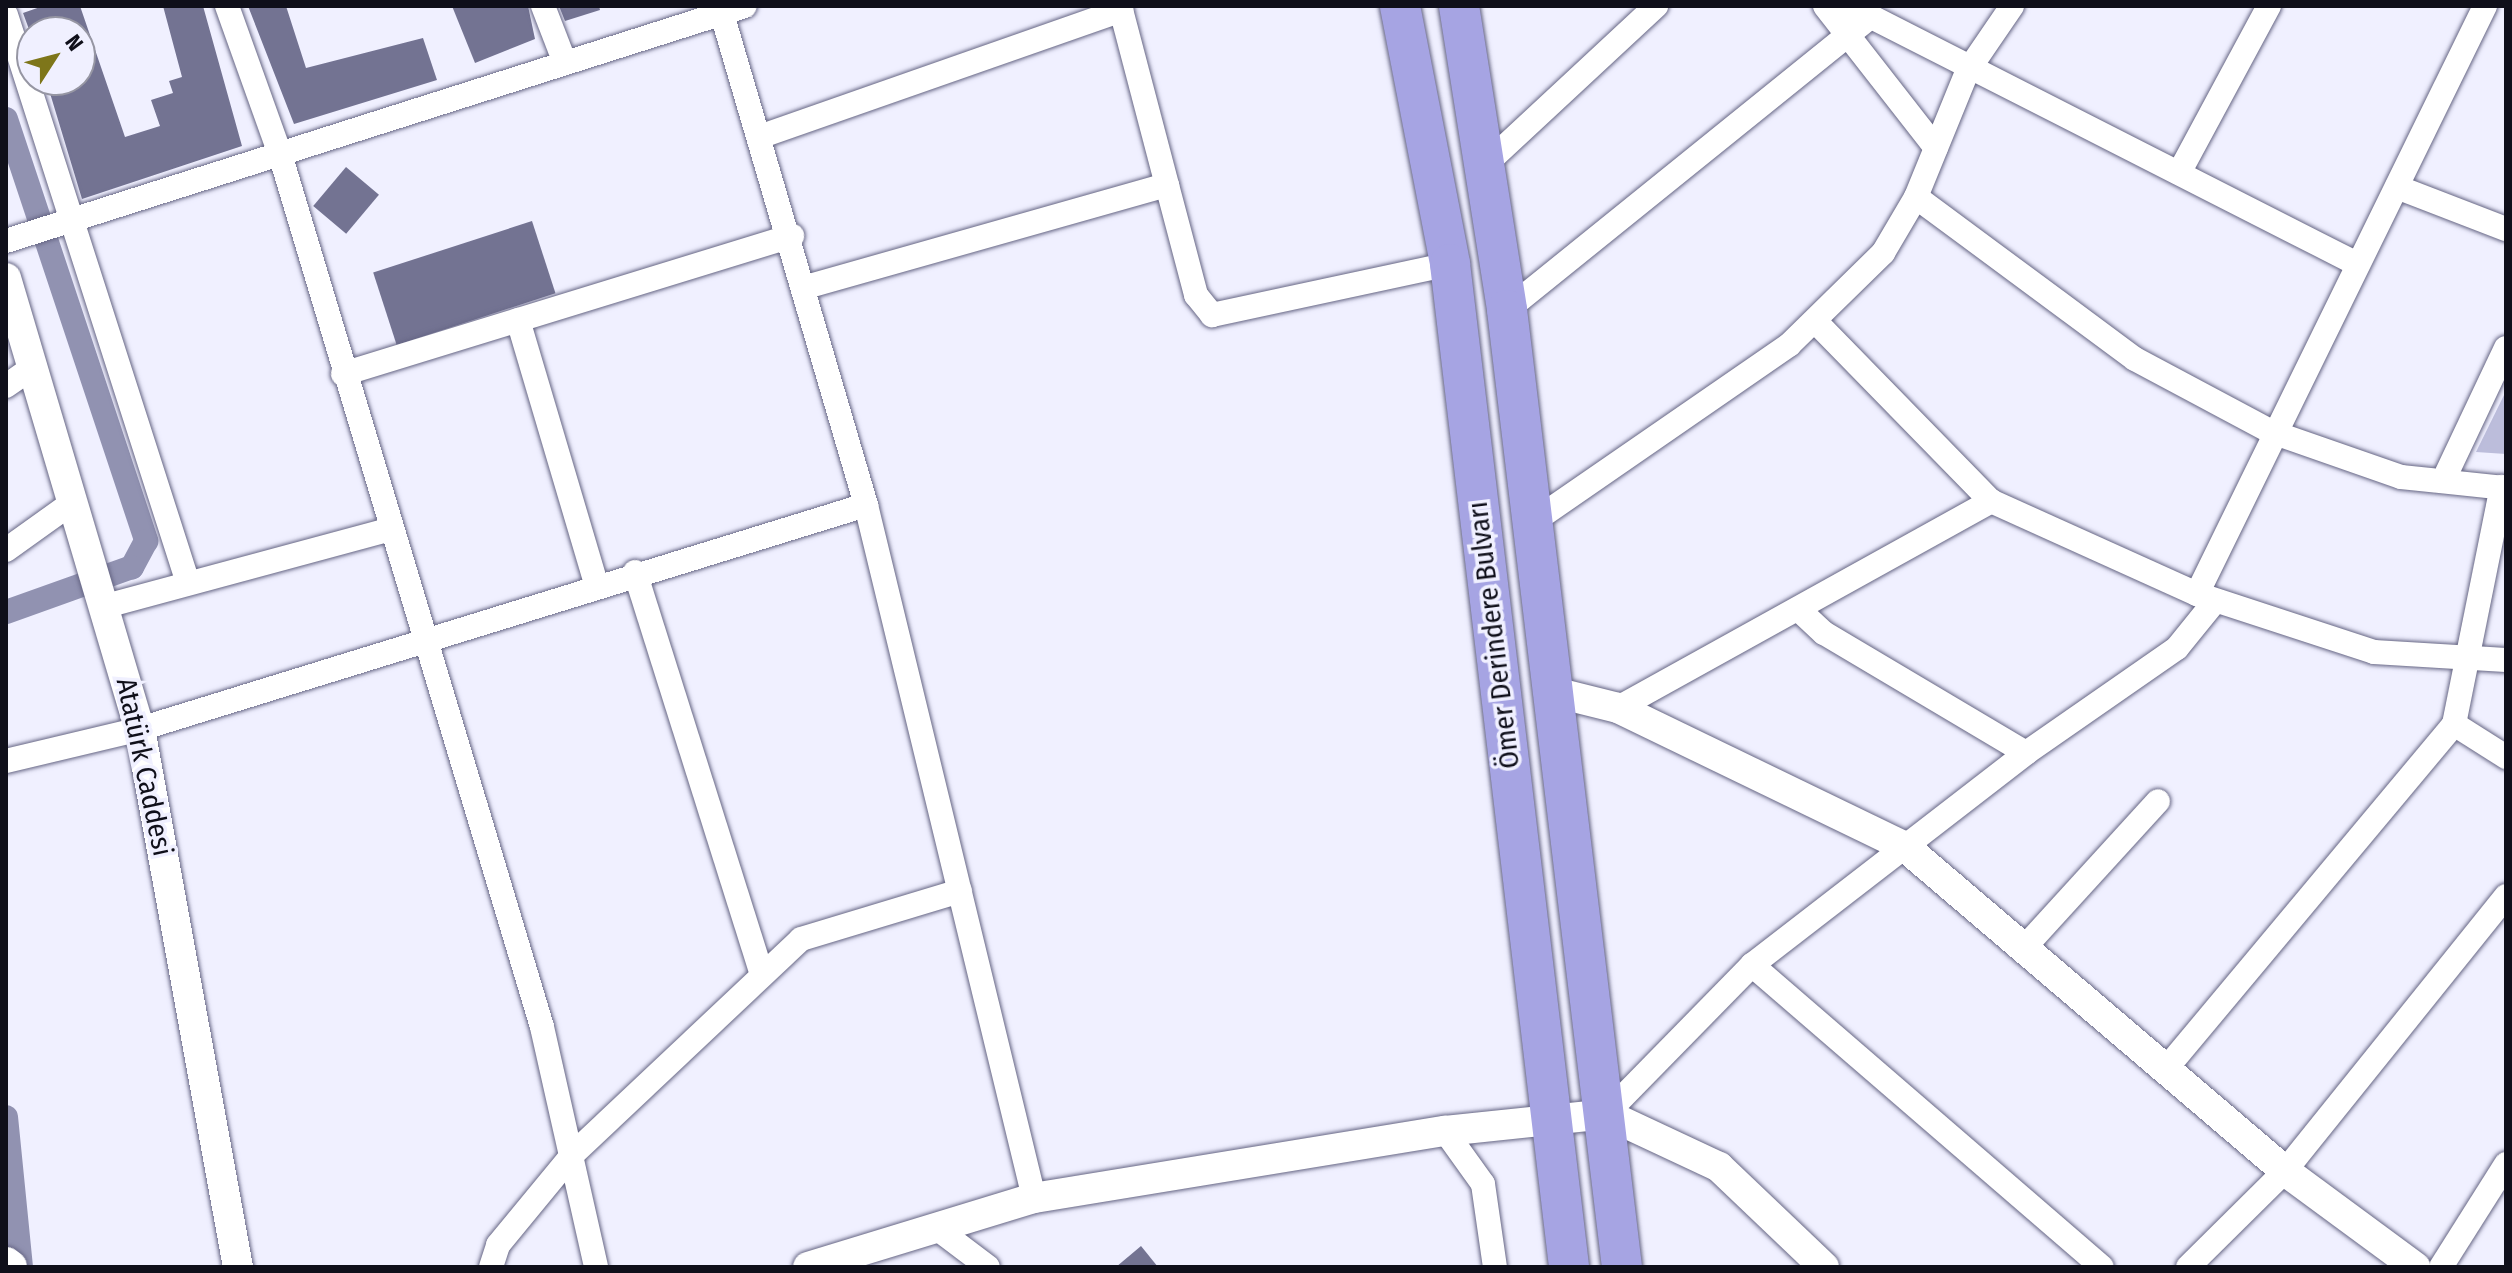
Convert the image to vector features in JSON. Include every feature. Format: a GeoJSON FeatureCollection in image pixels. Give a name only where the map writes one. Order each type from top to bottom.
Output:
{"type":"FeatureCollection","features":[{"type":"Feature","properties":{"kind":"highway","name":"Ömer Derindere Bulvarı"},"geometry":{"type":"LineString","coordinates":[[1400,6],[1450,264],[1555,1121],[1569,1267]]}},
{"type":"Feature","properties":{"kind":"highway","name":"Ömer Derindere Bulvarı"},"geometry":{"type":"LineString","coordinates":[[1459,6],[1487,163],[1507,310],[1622,1267]]}},
{"type":"Feature","properties":{"kind":"street"},"geometry":{"type":"LineString","coordinates":[[227,6],[280,154],[343,374],[427,639],[573,1154],[596,1267]]}},
{"type":"Feature","properties":{"kind":"street"},"geometry":{"type":"LineString","coordinates":[[543,6],[565,63]]}},
{"type":"Feature","properties":{"kind":"street"},"geometry":{"type":"LineString","coordinates":[[1487,163],[1656,6]]}},
{"type":"Feature","properties":{"kind":"street"},"geometry":{"type":"LineString","coordinates":[[1825,6],[1936,148]]}},
{"type":"Feature","properties":{"kind":"street"},"geometry":{"type":"LineString","coordinates":[[1534,521],[1817,323],[1883,253],[1916,197],[1967,72],[2012,6]]}},
{"type":"Feature","properties":{"kind":"street"},"geometry":{"type":"LineString","coordinates":[[2179,173],[2269,6]]}},
{"type":"Feature","properties":{"kind":"street"},"geometry":{"type":"LineString","coordinates":[[1606,1114],[1752,965],[2026,753],[2177,648],[2206,597],[2272,432],[2485,6]]}},
{"type":"Feature","properties":{"kind":"street"},"geometry":{"type":"LineString","coordinates":[[759,137],[1120,8],[1196,295],[1212,315],[1450,264]]}},
{"type":"Feature","properties":{"kind":"street"},"geometry":{"type":"LineString","coordinates":[[6,241],[734,10],[759,137],[792,236],[866,505],[1034,1198]]}},
{"type":"Feature","properties":{"kind":"street"},"geometry":{"type":"LineString","coordinates":[[1507,310],[1848,36],[1860,12],[1967,72],[2179,173],[2357,264]]}},
{"type":"Feature","properties":{"kind":"street"},"geometry":{"type":"LineString","coordinates":[[6,15],[188,583]]}},
{"type":"Feature","properties":{"kind":"street"},"geometry":{"type":"LineString","coordinates":[[806,287],[1167,185]]}},
{"type":"Feature","properties":{"kind":"street"},"geometry":{"type":"LineString","coordinates":[[2397,187],[2506,229]]}},
{"type":"Feature","properties":{"kind":"street"},"geometry":{"type":"LineString","coordinates":[[1916,197],[2135,359],[2272,432],[2401,477],[2504,487],[2454,724],[2165,1070]]}},
{"type":"Feature","properties":{"kind":"street"},"geometry":{"type":"LineString","coordinates":[[343,374],[792,236]]}},
{"type":"Feature","properties":{"kind":"street","name":"Atatürk Caddesi"},"geometry":{"type":"LineString","coordinates":[[6,278],[106,606],[140,729],[238,1267]]}},
{"type":"Feature","properties":{"kind":"street"},"geometry":{"type":"LineString","coordinates":[[518,320],[596,583]]}},
{"type":"Feature","properties":{"kind":"street"},"geometry":{"type":"LineString","coordinates":[[1817,323],[1991,501],[2206,597],[2374,652],[2506,660]]}},
{"type":"Feature","properties":{"kind":"street"},"geometry":{"type":"LineString","coordinates":[[2443,481],[2506,348]]}},
{"type":"Feature","properties":{"kind":"street"},"geometry":{"type":"LineString","coordinates":[[6,386],[32,368]]}},
{"type":"Feature","properties":{"kind":"street"},"geometry":{"type":"LineString","coordinates":[[1618,708],[1991,501]]}},
{"type":"Feature","properties":{"kind":"street"},"geometry":{"type":"LineString","coordinates":[[6,550],[73,502]]}},
{"type":"Feature","properties":{"kind":"street"},"geometry":{"type":"LineString","coordinates":[[11,760],[140,729],[596,583],[866,505]]}},
{"type":"Feature","properties":{"kind":"street"},"geometry":{"type":"LineString","coordinates":[[106,606],[391,529]]}},
{"type":"Feature","properties":{"kind":"street"},"geometry":{"type":"LineString","coordinates":[[635,572],[762,974]]}},
{"type":"Feature","properties":{"kind":"street"},"geometry":{"type":"LineString","coordinates":[[1798,609],[1824,633],[2026,753]]}},
{"type":"Feature","properties":{"kind":"street"},"geometry":{"type":"LineString","coordinates":[[1554,692],[1618,708],[1904,846],[2285,1171],[2415,1267]]}},
{"type":"Feature","properties":{"kind":"street"},"geometry":{"type":"LineString","coordinates":[[2454,724],[2506,757]]}},
{"type":"Feature","properties":{"kind":"street"},"geometry":{"type":"LineString","coordinates":[[2023,949],[2158,801]]}},
{"type":"Feature","properties":{"kind":"street"},"geometry":{"type":"LineString","coordinates":[[491,1267],[498,1245],[573,1154],[801,939],[960,891]]}},
{"type":"Feature","properties":{"kind":"street"},"geometry":{"type":"LineString","coordinates":[[2188,1267],[2285,1171],[2506,896]]}},
{"type":"Feature","properties":{"kind":"street"},"geometry":{"type":"LineString","coordinates":[[1752,965],[2102,1267]]}},
{"type":"Feature","properties":{"kind":"street"},"geometry":{"type":"LineString","coordinates":[[808,1267],[1034,1198],[1445,1131],[1606,1114],[1719,1167],[1824,1267]]}},
{"type":"Feature","properties":{"kind":"street"},"geometry":{"type":"LineString","coordinates":[[1445,1131],[1483,1184],[1495,1267]]}},
{"type":"Feature","properties":{"kind":"street"},"geometry":{"type":"LineString","coordinates":[[2441,1267],[2506,1164]]}},
{"type":"Feature","properties":{"kind":"street"},"geometry":{"type":"LineString","coordinates":[[935,1227],[988,1267]]}},
{"type":"Feature","properties":{"kind":"shaded area"},"geometry":{"type":"Polygon","coordinates":[[[2506,391],[2506,454],[2476,452],[2506,391]]]}},
{"type":"Feature","properties":{"kind":"building"},"geometry":{"type":"Polygon","coordinates":[[[43,6],[80,6],[83,16],[24,16],[23,13],[43,6]]]}},
{"type":"Feature","properties":{"kind":"building"},"geometry":{"type":"Polygon","coordinates":[[[163,6],[203,6],[242,146],[82,199],[51,96],[96,96],[96,53],[125,137],[160,126],[151,100],[173,93],[169,81],[182,77],[163,6]]]}},
{"type":"Feature","properties":{"kind":"building"},"geometry":{"type":"Polygon","coordinates":[[[248,6],[286,6],[306,68],[423,38],[437,80],[294,124],[248,6]]]}},
{"type":"Feature","properties":{"kind":"building"},"geometry":{"type":"Polygon","coordinates":[[[452,6],[528,6],[535,39],[475,63],[452,6]]]}},
{"type":"Feature","properties":{"kind":"building"},"geometry":{"type":"Polygon","coordinates":[[[559,6],[599,6],[600,10],[565,21],[559,6]]]}},
{"type":"Feature","properties":{"kind":"building"},"geometry":{"type":"Polygon","coordinates":[[[346,167],[379,195],[346,234],[313,206],[346,167]]]}},
{"type":"Feature","properties":{"kind":"building"},"geometry":{"type":"Polygon","coordinates":[[[532,221],[555,293],[397,345],[373,273],[532,221]]]}},
{"type":"Feature","properties":{"kind":"building"},"geometry":{"type":"Polygon","coordinates":[[[1141,1246],[1158,1267],[1116,1267],[1141,1246]]]}},
{"type":"Feature","properties":{"kind":"waterway"},"geometry":{"type":"LineString","coordinates":[[6,119],[146,541],[132,567],[6,612]]}},
{"type":"Feature","properties":{"kind":"waterway"},"geometry":{"type":"LineString","coordinates":[[6,1117],[21,1267]]}}]}
